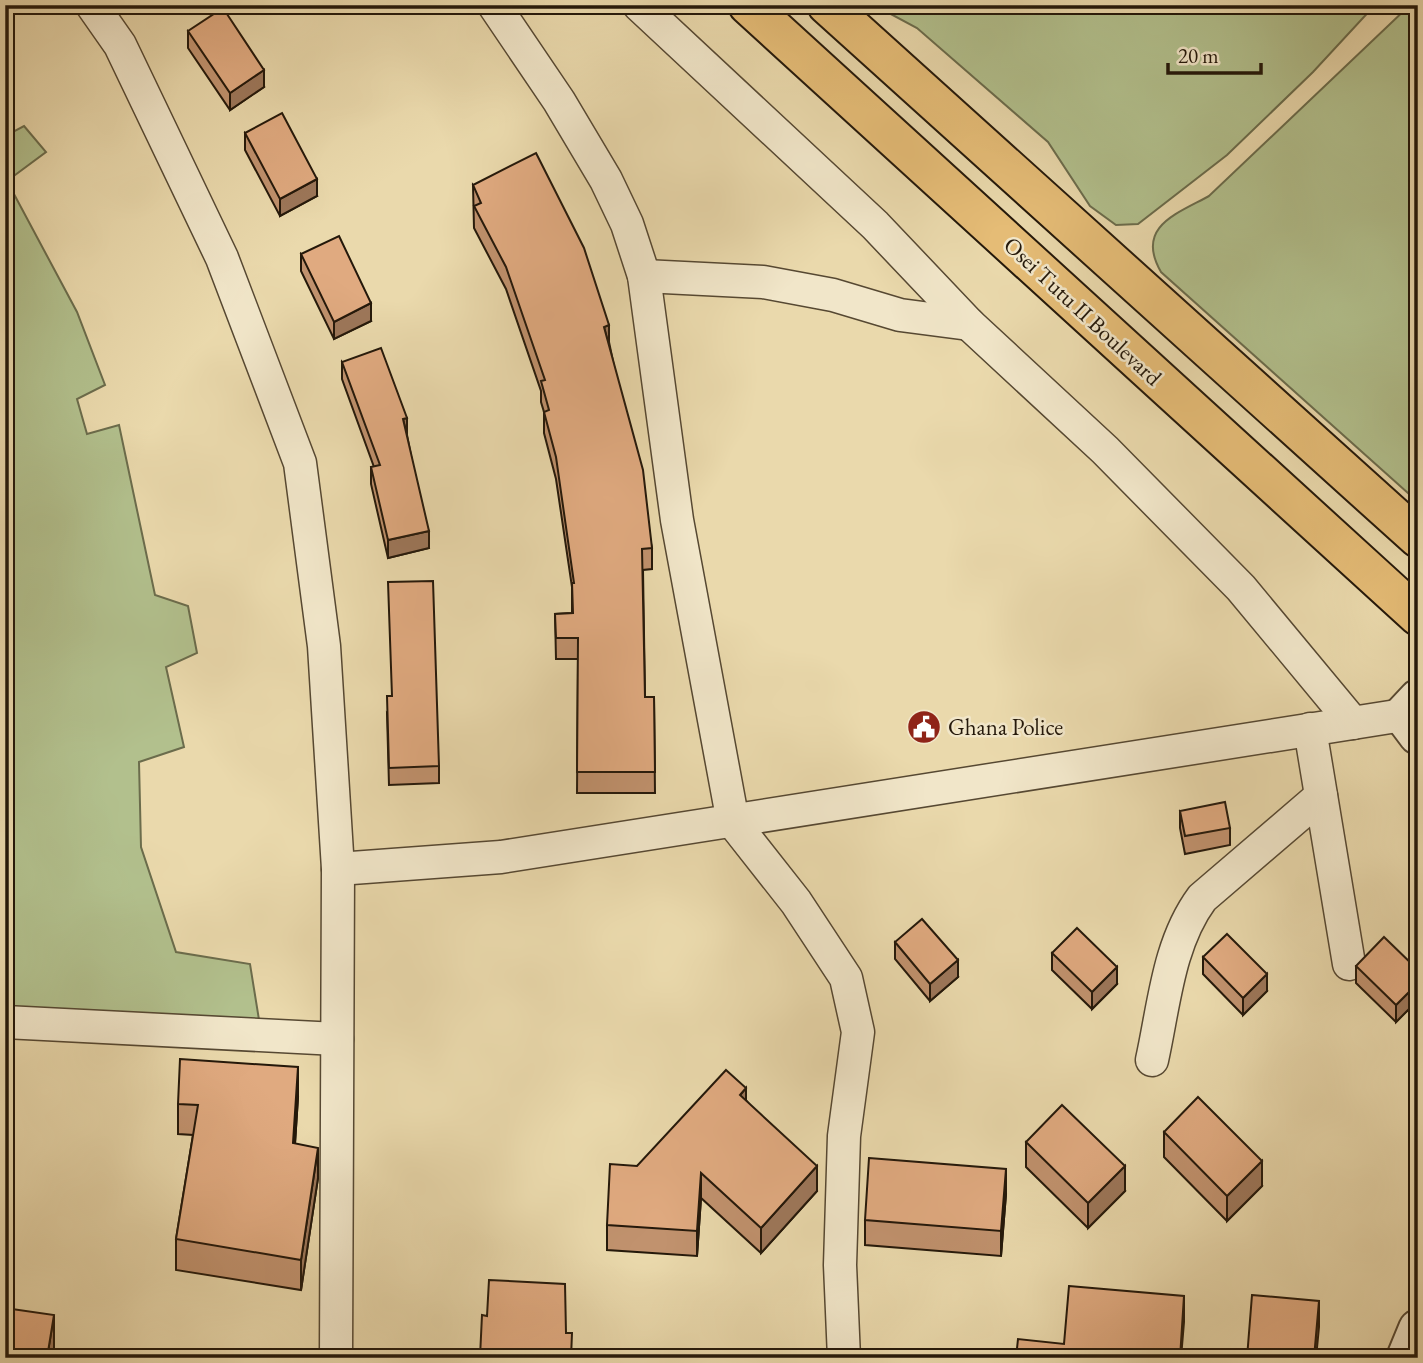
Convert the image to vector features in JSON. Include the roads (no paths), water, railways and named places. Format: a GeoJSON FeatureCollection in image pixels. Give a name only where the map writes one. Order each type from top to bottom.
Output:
{"type":"FeatureCollection","features":[{"type":"Feature","properties":{"kind":"highway","name":"Osei Tutu II Boulevard"},"geometry":{"type":"LineString","coordinates":[[748,5],[1418,616]]}},
{"type":"Feature","properties":{"kind":"highway"},"geometry":{"type":"LineString","coordinates":[[827,5],[1418,538]]}},
{"type":"Feature","properties":{"kind":"street"},"geometry":{"type":"LineString","coordinates":[[92,5],[120,45],[222,258],[300,463],[324,646],[338,869],[336,1358]]}},
{"type":"Feature","properties":{"kind":"street"},"geometry":{"type":"LineString","coordinates":[[494,5],[559,101],[606,180],[645,276],[677,520],[733,822],[796,902],[846,978],[858,1032],[844,1136],[840,1265],[844,1358]]}},
{"type":"Feature","properties":{"kind":"street"},"geometry":{"type":"LineString","coordinates":[[639,5],[875,225],[969,324],[1105,450],[1241,588],[1353,723]]}},
{"type":"Feature","properties":{"kind":"street"},"geometry":{"type":"LineString","coordinates":[[645,276],[763,282],[833,295],[900,315],[969,324]]}},
{"type":"Feature","properties":{"kind":"street"},"geometry":{"type":"LineString","coordinates":[[338,869],[501,857],[1310,729],[1413,716]]}},
{"type":"Feature","properties":{"kind":"street"},"geometry":{"type":"LineString","coordinates":[[1310,729],[1349,964]]}},
{"type":"Feature","properties":{"kind":"street"},"geometry":{"type":"LineString","coordinates":[[1153,1060],[1177,943],[1187,919],[1202,898],[1321,796]]}},
{"type":"Feature","properties":{"kind":"street"},"geometry":{"type":"LineString","coordinates":[[5,1021],[337,1039]]}},
{"type":"Feature","properties":{"kind":"place","name":"Ghana Police"},"geometry":{"type":"Point","coordinates":[924,727]}}]}
